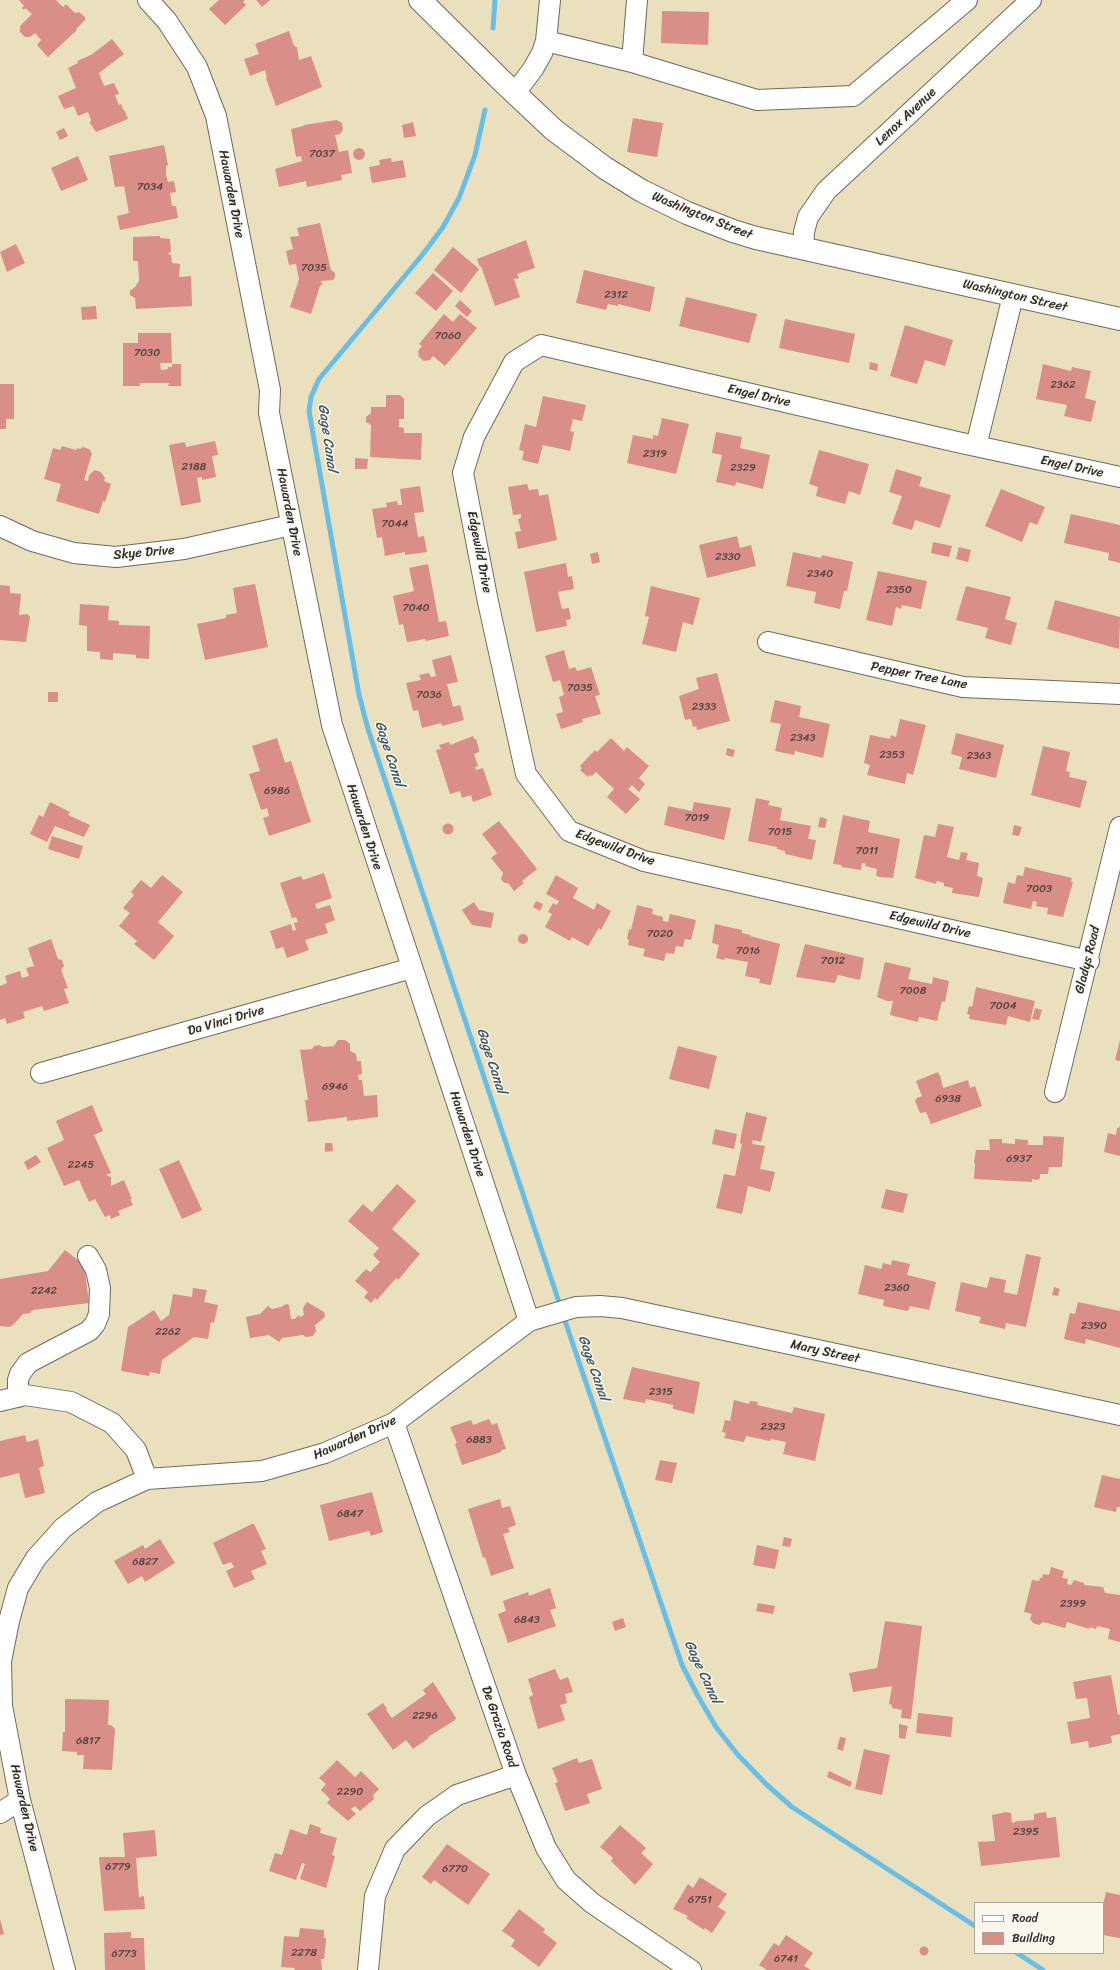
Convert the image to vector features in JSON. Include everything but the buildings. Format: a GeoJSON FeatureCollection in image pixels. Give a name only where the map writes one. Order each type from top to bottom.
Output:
{"type":"FeatureCollection","features":[{"type":"Feature","properties":{"kind":"main road","name":"Washington Street"},"geometry":{"type":"LineString","coordinates":[[420,0],[554,130],[605,168],[642,191],[687,213],[733,231],[1013,296],[1120,319]]}},
{"type":"Feature","properties":{"kind":"street","name":"Hawarden Drive"},"geometry":{"type":"LineString","coordinates":[[65,1970],[20,1800],[2,1706],[1,1660],[9,1620],[18,1588],[36,1558],[64,1528],[97,1502],[147,1479],[262,1471],[325,1453],[394,1423],[529,1321],[332,725],[291,526],[270,413],[270,390],[216,116],[197,67],[167,21],[148,0]]}},
{"type":"Feature","properties":{"kind":"street"},"geometry":{"type":"LineString","coordinates":[[515,93],[533,69],[546,41],[550,0]]}},
{"type":"Feature","properties":{"kind":"street"},"geometry":{"type":"LineString","coordinates":[[632,62],[637,0]]}},
{"type":"Feature","properties":{"kind":"street"},"geometry":{"type":"LineString","coordinates":[[546,41],[632,62],[758,100],[853,96],[967,0]]}},
{"type":"Feature","properties":{"kind":"street","name":"Lenox Avenue"},"geometry":{"type":"LineString","coordinates":[[803,248],[804,232],[808,217],[826,191],[1031,0]]}},
{"type":"Feature","properties":{"kind":"street"},"geometry":{"type":"LineString","coordinates":[[976,446],[1013,296]]}},
{"type":"Feature","properties":{"kind":"street","name":"Engel Drive"},"geometry":{"type":"LineString","coordinates":[[541,346],[976,446],[1120,477]]}},
{"type":"Feature","properties":{"kind":"street","name":"Edgewild Drive"},"geometry":{"type":"LineString","coordinates":[[541,346],[514,362],[474,437],[463,473],[488,602],[526,774],[569,831],[644,861],[1089,961]]}},
{"type":"Feature","properties":{"kind":"street","name":"Skye Drive"},"geometry":{"type":"LineString","coordinates":[[0,526],[32,541],[74,553],[116,557],[184,549],[291,526]]}},
{"type":"Feature","properties":{"kind":"street","name":"Pepper Tree Lane"},"geometry":{"type":"LineString","coordinates":[[768,642],[963,687],[1120,694]]}},
{"type":"Feature","properties":{"kind":"street","name":"Gladys Road"},"geometry":{"type":"LineString","coordinates":[[1055,1092],[1089,961],[1120,827]]}},
{"type":"Feature","properties":{"kind":"street","name":"Da Vinci Drive"},"geometry":{"type":"LineString","coordinates":[[41,1073],[412,968]]}},
{"type":"Feature","properties":{"kind":"street"},"geometry":{"type":"LineString","coordinates":[[9,1399],[20,1374],[28,1363],[89,1331],[95,1324],[98,1314],[100,1288],[96,1270],[88,1256]]}},
{"type":"Feature","properties":{"kind":"street","name":"Mary Street"},"geometry":{"type":"LineString","coordinates":[[529,1321],[576,1307],[600,1306],[622,1308],[1120,1415]]}},
{"type":"Feature","properties":{"kind":"street"},"geometry":{"type":"LineString","coordinates":[[9,1399],[26,1395],[71,1402],[112,1423],[136,1450],[147,1479]]}},
{"type":"Feature","properties":{"kind":"street","name":"De Grazia Road"},"geometry":{"type":"LineString","coordinates":[[394,1423],[516,1775],[546,1848],[566,1880],[592,1903],[692,1970]]}},
{"type":"Feature","properties":{"kind":"street"},"geometry":{"type":"LineString","coordinates":[[368,1970],[374,1896],[395,1849],[427,1816],[457,1795],[516,1775]]}},
{"type":"Feature","properties":{"kind":"street"},"geometry":{"type":"LineString","coordinates":[[0,1813],[20,1800]]}},
{"type":"Feature","properties":{"kind":"waterway"},"geometry":{"type":"LineString","coordinates":[[493,28],[495,0]]}},
{"type":"Feature","properties":{"kind":"waterway","name":"Gage Canal"},"geometry":{"type":"LineString","coordinates":[[485,110],[475,155],[459,198],[443,227],[423,254],[319,379],[311,397],[309,411],[359,695],[368,729],[561,1308]]}},
{"type":"Feature","properties":{"kind":"waterway","name":"Gage Canal"},"geometry":{"type":"LineString","coordinates":[[563,1315],[682,1665],[716,1727],[738,1755],[767,1785],[792,1807],[974,1925]]}},
{"type":"Feature","properties":{"kind":"waterway","name":"Gage Canal"},"geometry":{"type":"LineString","coordinates":[[1019,1954],[1043,1970]]}}]}
